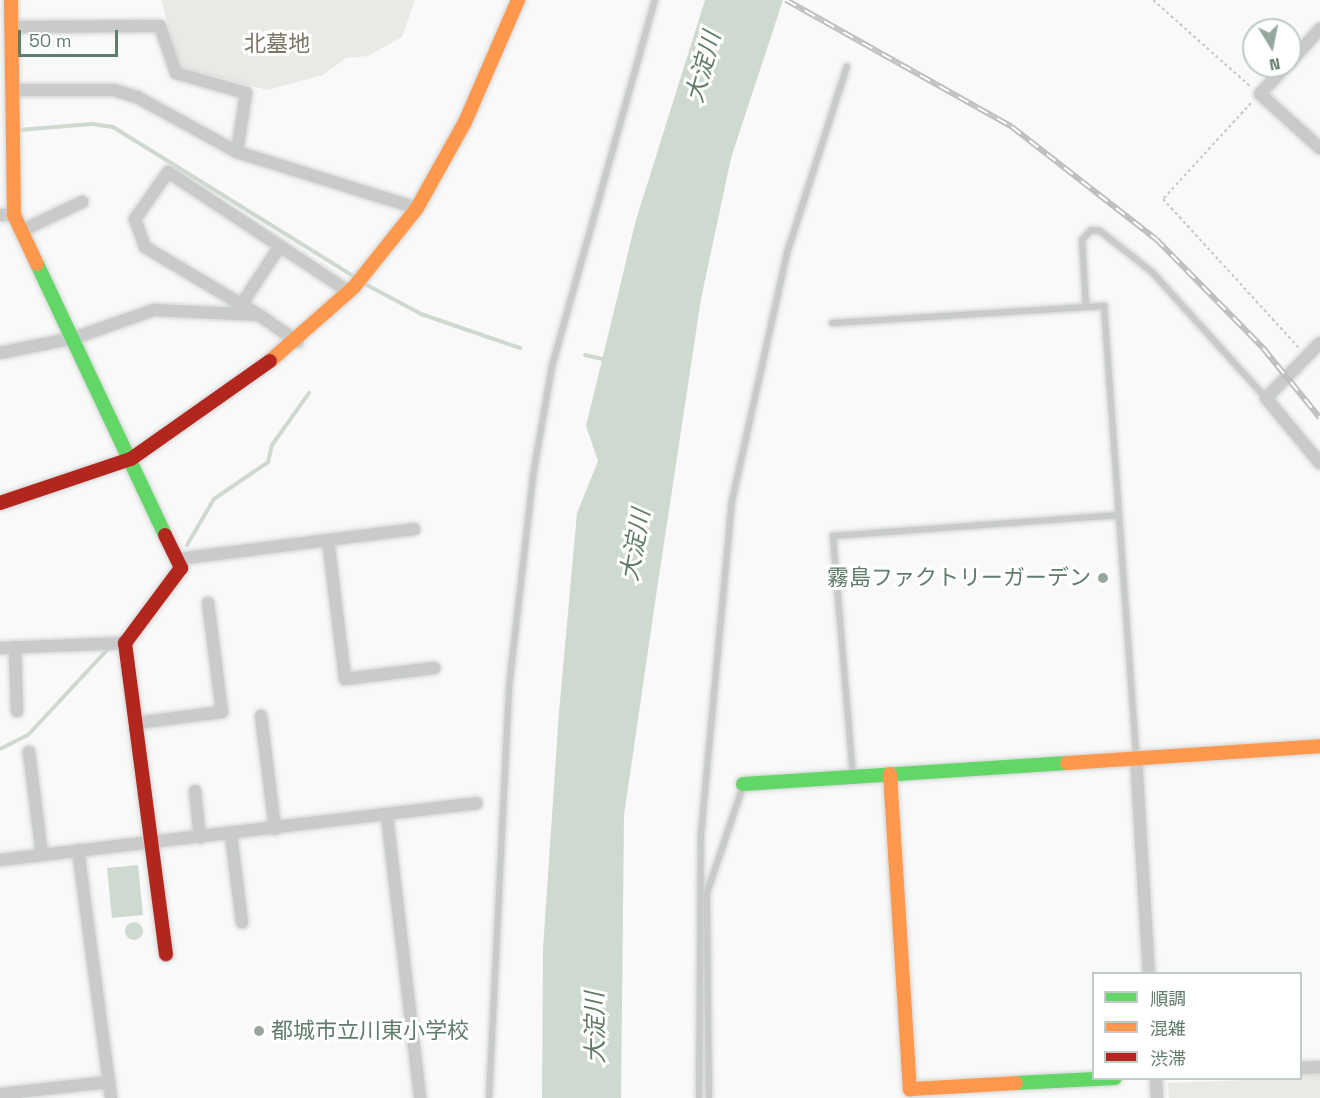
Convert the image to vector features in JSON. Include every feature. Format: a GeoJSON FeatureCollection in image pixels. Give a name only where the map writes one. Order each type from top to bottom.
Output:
{"type":"FeatureCollection","features":[{"type":"Feature","properties":{"kind":"street"},"geometry":{"type":"LineString","coordinates":[[11,0],[13,131],[7,215],[21,231],[74,338],[181,568],[126,643],[166,954]]}},
{"type":"Feature","properties":{"kind":"street"},"geometry":{"type":"LineString","coordinates":[[0,503],[131,459],[298,342],[351,290],[417,208],[465,122],[518,0]]}},
{"type":"Feature","properties":{"kind":"street"},"geometry":{"type":"LineString","coordinates":[[13,27],[160,26],[176,73],[246,93],[237,152]]}},
{"type":"Feature","properties":{"kind":"street"},"geometry":{"type":"LineString","coordinates":[[1302,49],[1320,29]]}},
{"type":"Feature","properties":{"kind":"street"},"geometry":{"type":"LineString","coordinates":[[1275,78],[1260,94],[1320,148]]}},
{"type":"Feature","properties":{"kind":"street"},"geometry":{"type":"LineString","coordinates":[[12,90],[114,90],[137,97],[237,152],[417,208]]}},
{"type":"Feature","properties":{"kind":"street"},"geometry":{"type":"LineString","coordinates":[[298,342],[259,315],[145,247],[135,219],[168,172],[351,290]]}},
{"type":"Feature","properties":{"kind":"street"},"geometry":{"type":"LineString","coordinates":[[21,231],[82,202]]}},
{"type":"Feature","properties":{"kind":"street"},"geometry":{"type":"LineString","coordinates":[[242,305],[280,246]]}},
{"type":"Feature","properties":{"kind":"street"},"geometry":{"type":"LineString","coordinates":[[0,353],[74,338],[154,310],[259,315]]}},
{"type":"Feature","properties":{"kind":"street"},"geometry":{"type":"LineString","coordinates":[[1320,343],[1266,398],[1320,463]]}},
{"type":"Feature","properties":{"kind":"street"},"geometry":{"type":"LineString","coordinates":[[178,559],[414,529]]}},
{"type":"Feature","properties":{"kind":"street"},"geometry":{"type":"LineString","coordinates":[[328,540],[345,680],[434,668]]}},
{"type":"Feature","properties":{"kind":"street"},"geometry":{"type":"LineString","coordinates":[[136,723],[222,712],[208,603]]}},
{"type":"Feature","properties":{"kind":"street"},"geometry":{"type":"LineString","coordinates":[[0,648],[126,643]]}},
{"type":"Feature","properties":{"kind":"street"},"geometry":{"type":"LineString","coordinates":[[15,647],[17,711]]}},
{"type":"Feature","properties":{"kind":"street"},"geometry":{"type":"LineString","coordinates":[[261,716],[274,829]]}},
{"type":"Feature","properties":{"kind":"street"},"geometry":{"type":"LineString","coordinates":[[743,784],[1320,746]]}},
{"type":"Feature","properties":{"kind":"street"},"geometry":{"type":"LineString","coordinates":[[29,752],[42,855]]}},
{"type":"Feature","properties":{"kind":"street"},"geometry":{"type":"LineString","coordinates":[[1136,758],[1149,972]]}},
{"type":"Feature","properties":{"kind":"street"},"geometry":{"type":"LineString","coordinates":[[890,774],[910,1089],[1092,1079]]}},
{"type":"Feature","properties":{"kind":"street"},"geometry":{"type":"LineString","coordinates":[[195,791],[200,838]]}},
{"type":"Feature","properties":{"kind":"street"},"geometry":{"type":"LineString","coordinates":[[0,860],[231,835],[477,803]]}},
{"type":"Feature","properties":{"kind":"street"},"geometry":{"type":"LineString","coordinates":[[387,816],[420,1098]]}},
{"type":"Feature","properties":{"kind":"street"},"geometry":{"type":"LineString","coordinates":[[231,835],[242,922]]}},
{"type":"Feature","properties":{"kind":"street"},"geometry":{"type":"LineString","coordinates":[[78,850],[111,1098]]}},
{"type":"Feature","properties":{"kind":"street"},"geometry":{"type":"LineString","coordinates":[[1302,1068],[1320,1067]]}},
{"type":"Feature","properties":{"kind":"street"},"geometry":{"type":"LineString","coordinates":[[1156,1080],[1157,1098]]}},
{"type":"Feature","properties":{"kind":"street"},"geometry":{"type":"LineString","coordinates":[[0,1094],[109,1082]]}},
{"type":"Feature","properties":{"kind":"lane"},"geometry":{"type":"LineString","coordinates":[[489,1098],[509,687],[534,476],[552,366],[655,0]]}},
{"type":"Feature","properties":{"kind":"lane"},"geometry":{"type":"LineString","coordinates":[[699,1098],[700,834],[732,501],[784,264],[847,66]]}},
{"type":"Feature","properties":{"kind":"lane"},"geometry":{"type":"LineString","coordinates":[[1086,307],[1082,240],[1091,230],[1100,231],[1152,272],[1266,398]]}},
{"type":"Feature","properties":{"kind":"lane"},"geometry":{"type":"LineString","coordinates":[[832,323],[1104,306],[1136,758]]}},
{"type":"Feature","properties":{"kind":"lane"},"geometry":{"type":"LineString","coordinates":[[853,777],[832,536],[1119,515]]}},
{"type":"Feature","properties":{"kind":"lane"},"geometry":{"type":"LineString","coordinates":[[708,1098],[707,892],[743,784]]}},
{"type":"Feature","properties":{"kind":"path"},"geometry":{"type":"LineString","coordinates":[[1153,0],[1260,94],[1163,199],[1308,357]]}},
{"type":"Feature","properties":{"kind":"green space","name":"北墓地"},"geometry":{"type":"Polygon","coordinates":[[[161,0],[415,0],[402,37],[368,56],[346,58],[323,75],[267,90],[180,67],[161,0]]]}},
{"type":"Feature","properties":{"kind":"green space"},"geometry":{"type":"Polygon","coordinates":[[[1320,1072],[1320,1098],[1169,1098],[1168,1083],[1302,1080],[1302,1074],[1320,1072]]]}},
{"type":"Feature","properties":{"kind":"water","name":"大淀川"},"geometry":{"type":"Polygon","coordinates":[[[705,0],[783,0],[731,158],[701,299],[656,596],[624,815],[621,1098],[542,1098],[543,949],[559,712],[577,513],[598,461],[586,426],[636,220],[705,0]]]}},
{"type":"Feature","properties":{"kind":"water"},"geometry":{"type":"Polygon","coordinates":[[[138,865],[143,915],[112,918],[107,868],[138,865]]]}},
{"type":"Feature","properties":{"kind":"water"},"geometry":{"type":"Polygon","coordinates":[[[130,922],[138,922],[143,927],[141,938],[130,940],[125,935],[125,927],[130,922]]]}},
{"type":"Feature","properties":{"kind":"waterway"},"geometry":{"type":"LineString","coordinates":[[19,130],[92,124],[113,127],[355,277]]}},
{"type":"Feature","properties":{"kind":"waterway"},"geometry":{"type":"LineString","coordinates":[[363,283],[421,314],[520,348]]}},
{"type":"Feature","properties":{"kind":"waterway"},"geometry":{"type":"LineString","coordinates":[[585,355],[607,360]]}},
{"type":"Feature","properties":{"kind":"waterway"},"geometry":{"type":"LineString","coordinates":[[187,545],[214,499],[268,462],[272,445],[309,393]]}},
{"type":"Feature","properties":{"kind":"waterway"},"geometry":{"type":"LineString","coordinates":[[0,749],[28,735],[108,649]]}},
{"type":"Feature","properties":{"kind":"railway"},"geometry":{"type":"LineString","coordinates":[[786,0],[1012,127],[1156,239],[1263,348],[1320,418]]}},
{"type":"Feature","properties":{"kind":"traffic: fast"},"geometry":{"type":"LineString","coordinates":[[37,264],[165,535]]}},
{"type":"Feature","properties":{"kind":"traffic: fast"},"geometry":{"type":"LineString","coordinates":[[743,784],[1067,763]]}},
{"type":"Feature","properties":{"kind":"traffic: fast"},"geometry":{"type":"LineString","coordinates":[[1016,1083],[1092,1079]]}},
{"type":"Feature","properties":{"kind":"traffic: slow"},"geometry":{"type":"LineString","coordinates":[[11,0],[14,215],[37,264]]}},
{"type":"Feature","properties":{"kind":"traffic: slow"},"geometry":{"type":"LineString","coordinates":[[270,361],[354,287],[417,208],[465,122],[518,0]]}},
{"type":"Feature","properties":{"kind":"traffic: slow"},"geometry":{"type":"LineString","coordinates":[[1067,763],[1320,746]]}},
{"type":"Feature","properties":{"kind":"traffic: slow"},"geometry":{"type":"LineString","coordinates":[[890,774],[910,1089],[1016,1083]]}},
{"type":"Feature","properties":{"kind":"traffic: jam"},"geometry":{"type":"LineString","coordinates":[[0,503],[131,459],[270,361]]}},
{"type":"Feature","properties":{"kind":"traffic: jam"},"geometry":{"type":"LineString","coordinates":[[165,535],[181,568],[125,643],[166,954]]}},
{"type":"Feature","properties":{"kind":"place","name":"霧島ファクトリーガーデン"},"geometry":{"type":"Point","coordinates":[1103,578]}},
{"type":"Feature","properties":{"kind":"place","name":"都城市立川東小学校"},"geometry":{"type":"Point","coordinates":[259,1031]}}]}
